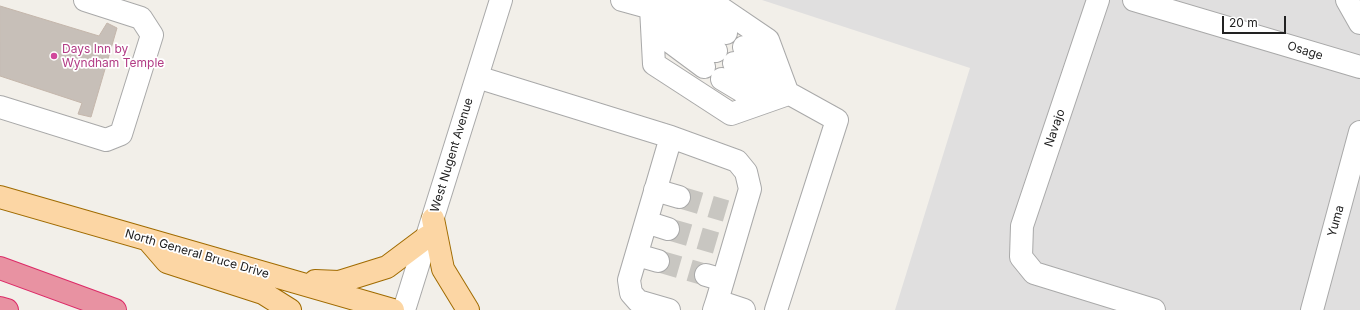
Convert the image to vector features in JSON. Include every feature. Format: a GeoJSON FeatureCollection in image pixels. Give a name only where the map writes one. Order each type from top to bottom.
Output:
{"type":"FeatureCollection","features":[{"type":"Feature","properties":{"kind":"highway"},"geometry":{"type":"LineString","coordinates":[[0,268],[115,310]]}},
{"type":"Feature","properties":{"kind":"highway"},"geometry":{"type":"LineString","coordinates":[[0,308],[7,310]]}},
{"type":"Feature","properties":{"kind":"main road","name":"North General Bruce Drive"},"geometry":{"type":"LineString","coordinates":[[0,197],[393,310]]}},
{"type":"Feature","properties":{"kind":"main road"},"geometry":{"type":"LineString","coordinates":[[288,280],[338,282],[387,267],[430,228],[443,269],[468,310]]}},
{"type":"Feature","properties":{"kind":"main road"},"geometry":{"type":"LineString","coordinates":[[148,240],[167,262],[263,293],[290,310]]}},
{"type":"Feature","properties":{"kind":"street"},"geometry":{"type":"LineString","coordinates":[[0,107],[106,140],[122,134],[152,34],[141,18],[85,0]]}},
{"type":"Feature","properties":{"kind":"street","name":"West Nugent Avenue"},"geometry":{"type":"LineString","coordinates":[[404,310],[501,0]]}},
{"type":"Feature","properties":{"kind":"street"},"geometry":{"type":"LineString","coordinates":[[622,0],[651,8],[682,2],[724,57],[747,94],[765,80]]}},
{"type":"Feature","properties":{"kind":"street"},"geometry":{"type":"LineString","coordinates":[[651,8],[672,0]]}},
{"type":"Feature","properties":{"kind":"street"},"geometry":{"type":"LineString","coordinates":[[709,0],[768,40],[788,94]]}},
{"type":"Feature","properties":{"kind":"street","name":"Navajo"},"geometry":{"type":"LineString","coordinates":[[1098,0],[1022,226],[1021,257],[1034,273],[1154,310]]}},
{"type":"Feature","properties":{"kind":"street","name":"Osage"},"geometry":{"type":"LineString","coordinates":[[1134,0],[1360,67]]}},
{"type":"Feature","properties":{"kind":"street"},"geometry":{"type":"LineString","coordinates":[[1347,0],[1360,23]]}},
{"type":"Feature","properties":{"kind":"street"},"geometry":{"type":"LineString","coordinates":[[651,8],[665,38],[724,57],[764,61],[765,80]]}},
{"type":"Feature","properties":{"kind":"street"},"geometry":{"type":"LineString","coordinates":[[651,8],[654,64],[731,114],[788,94]]}},
{"type":"Feature","properties":{"kind":"street"},"geometry":{"type":"LineString","coordinates":[[477,77],[671,137],[737,161],[746,172],[750,189],[734,213],[714,277],[715,306],[744,310]]}},
{"type":"Feature","properties":{"kind":"street"},"geometry":{"type":"LineString","coordinates":[[765,80],[836,120],[776,310]]}},
{"type":"Feature","properties":{"kind":"street","name":"Yuma"},"geometry":{"type":"LineString","coordinates":[[1312,310],[1360,132]]}},
{"type":"Feature","properties":{"kind":"street"},"geometry":{"type":"LineString","coordinates":[[669,310],[638,301],[631,293],[629,280],[671,137]]}},
{"type":"Feature","properties":{"kind":"street"},"geometry":{"type":"LineString","coordinates":[[655,190],[679,197]]}},
{"type":"Feature","properties":{"kind":"street"},"geometry":{"type":"LineString","coordinates":[[646,222],[668,228]]}},
{"type":"Feature","properties":{"kind":"street"},"geometry":{"type":"LineString","coordinates":[[636,255],[658,261]]}},
{"type":"Feature","properties":{"kind":"shaded area"},"geometry":{"type":"Polygon","coordinates":[[[762,0],[1360,0],[1360,310],[895,310],[970,68],[762,0]]]}},
{"type":"Feature","properties":{"kind":"building","name":"Days Inn by Wyndham Temple"},"geometry":{"type":"Polygon","coordinates":[[[0,6],[99,36],[107,23],[117,28],[91,117],[78,114],[82,103],[0,76],[0,6]]]}},
{"type":"Feature","properties":{"kind":"tunnel"},"geometry":{"type":"LineString","coordinates":[[679,197],[726,211]]}},
{"type":"Feature","properties":{"kind":"tunnel"},"geometry":{"type":"LineString","coordinates":[[668,229],[716,243]]}},
{"type":"Feature","properties":{"kind":"tunnel"},"geometry":{"type":"LineString","coordinates":[[658,261],[706,275]]}},
{"type":"Feature","properties":{"kind":"place","name":"Days Inn by Wyndham Temple"},"geometry":{"type":"Point","coordinates":[54,56]}}]}
